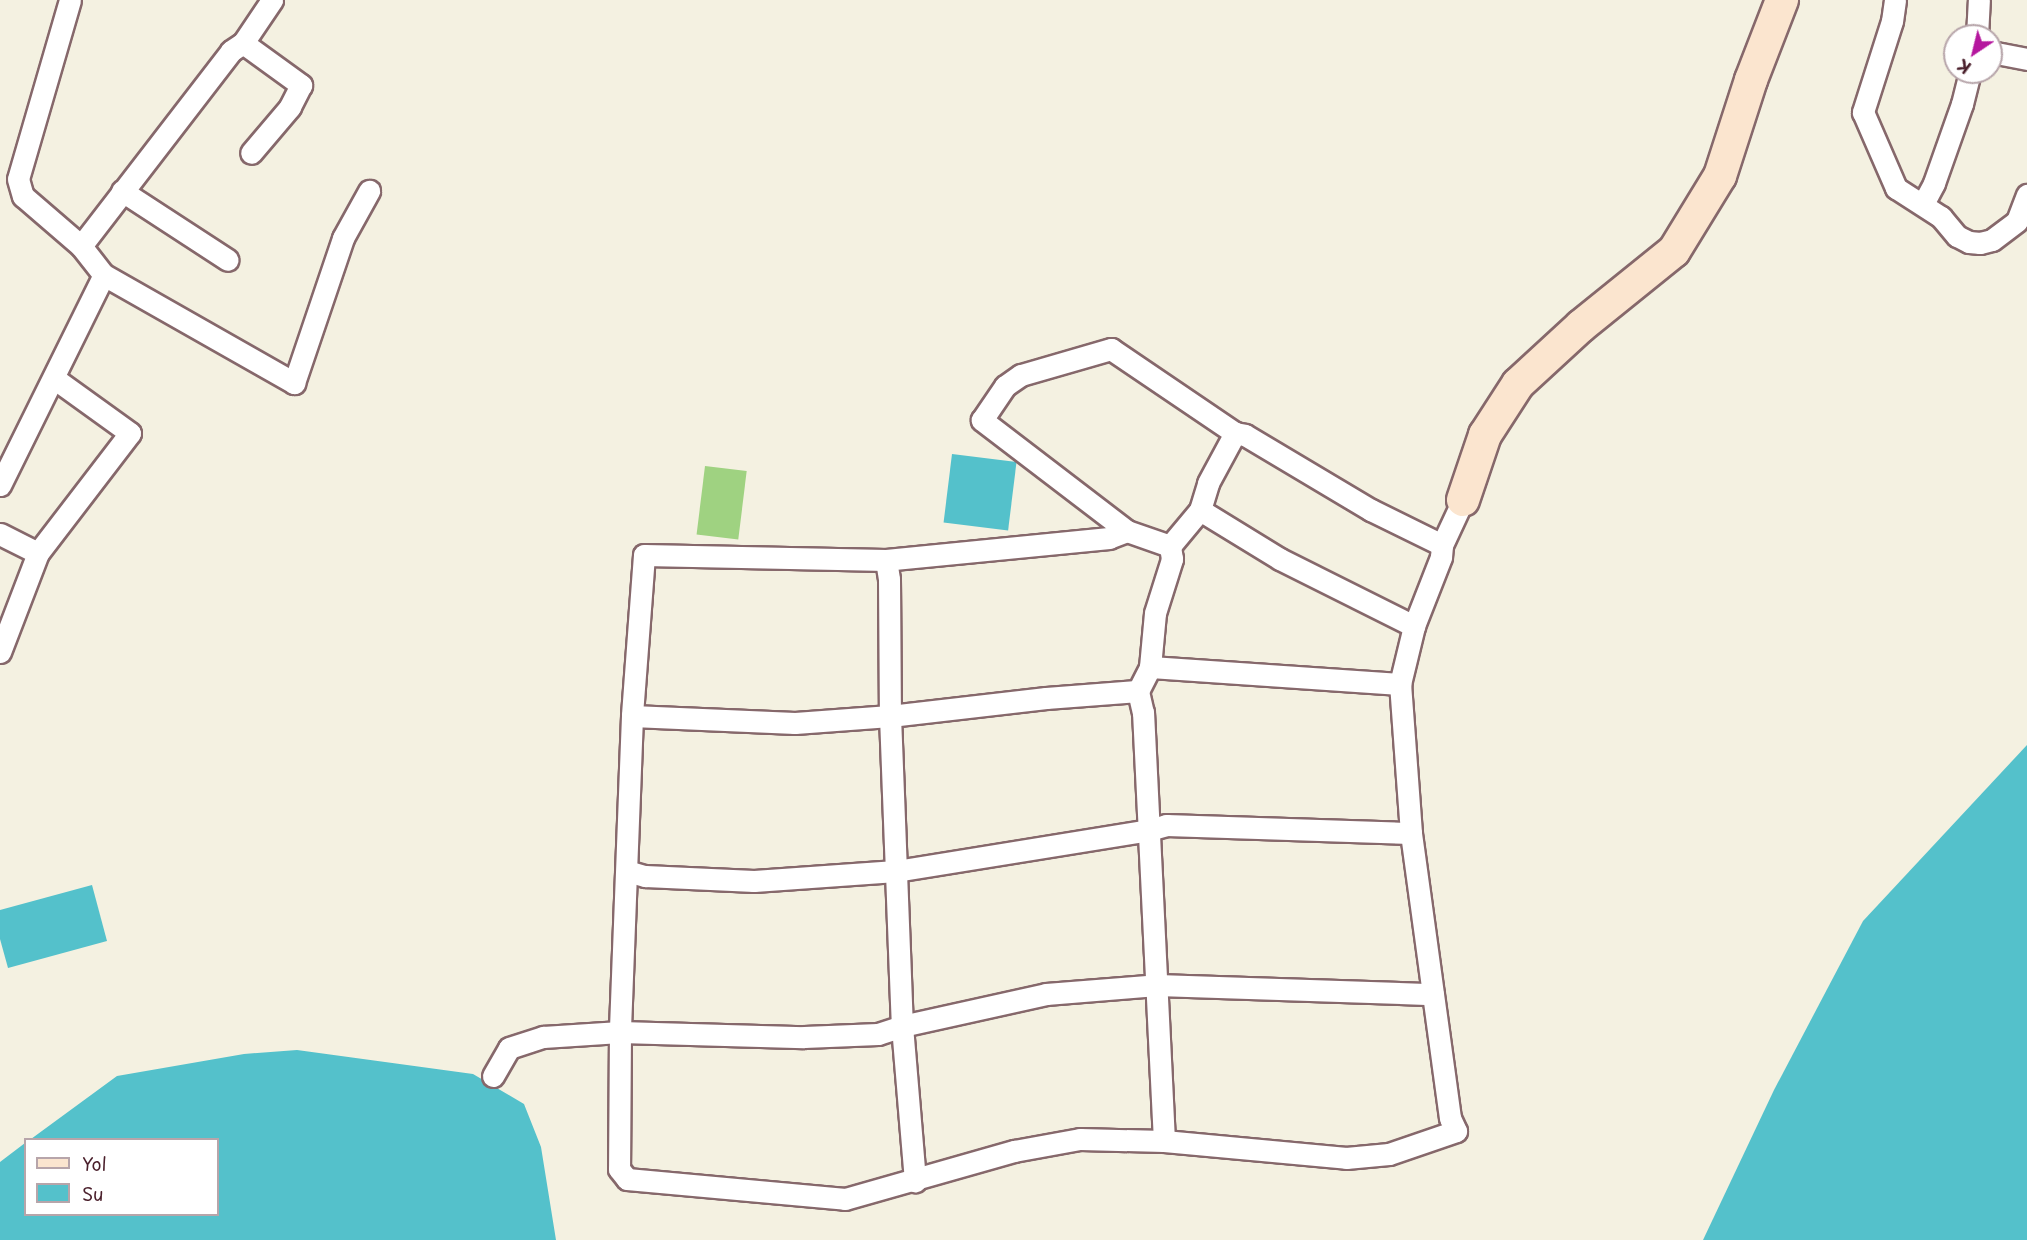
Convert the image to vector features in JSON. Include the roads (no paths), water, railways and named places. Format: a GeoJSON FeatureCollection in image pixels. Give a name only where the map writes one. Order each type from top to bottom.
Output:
{"type":"FeatureCollection","features":[{"type":"Feature","properties":{"kind":"main road"},"geometry":{"type":"LineString","coordinates":[[1463,500],[1485,435],[1518,384],[1581,326],[1674,251],[1720,176],[1751,80],[1782,0]]}},
{"type":"Feature","properties":{"kind":"street"},"geometry":{"type":"LineString","coordinates":[[70,0],[18,179],[23,196],[81,246],[104,275],[294,383],[343,238],[369,191]]}},
{"type":"Feature","properties":{"kind":"street"},"geometry":{"type":"LineString","coordinates":[[81,246],[231,51],[243,43],[272,0]]}},
{"type":"Feature","properties":{"kind":"street"},"geometry":{"type":"LineString","coordinates":[[1895,0],[1892,21],[1863,112],[1896,188],[1941,217],[1958,236],[1970,242],[1980,243],[1992,240],[2017,221],[2027,195]]}},
{"type":"Feature","properties":{"kind":"street"},"geometry":{"type":"LineString","coordinates":[[1978,24],[1979,0]]}},
{"type":"Feature","properties":{"kind":"street"},"geometry":{"type":"LineString","coordinates":[[243,43],[301,86],[290,107],[251,153]]}},
{"type":"Feature","properties":{"kind":"street"},"geometry":{"type":"LineString","coordinates":[[2003,54],[2027,59]]}},
{"type":"Feature","properties":{"kind":"street"},"geometry":{"type":"LineString","coordinates":[[1923,204],[1934,183],[1968,84]]}},
{"type":"Feature","properties":{"kind":"street"},"geometry":{"type":"LineString","coordinates":[[122,191],[228,261]]}},
{"type":"Feature","properties":{"kind":"street"},"geometry":{"type":"LineString","coordinates":[[0,485],[55,379],[104,275]]}},
{"type":"Feature","properties":{"kind":"street"},"geometry":{"type":"LineString","coordinates":[[1170,546],[1127,531],[982,420],[1005,386],[1021,375],[1111,349],[1235,433],[1245,435],[1371,510],[1442,544]]}},
{"type":"Feature","properties":{"kind":"street"},"geometry":{"type":"LineString","coordinates":[[0,652],[38,554],[130,433],[55,379]]}},
{"type":"Feature","properties":{"kind":"street"},"geometry":{"type":"LineString","coordinates":[[1164,1141],[1143,712],[1138,691],[1150,667],[1155,613],[1172,559],[1170,546],[1200,510],[1208,483],[1235,433]]}},
{"type":"Feature","properties":{"kind":"street"},"geometry":{"type":"LineString","coordinates":[[1127,531],[1109,538],[886,560],[644,555],[632,716],[620,1032],[620,1169],[627,1179],[845,1199],[915,1181],[1014,1151],[1080,1139],[1164,1141],[1346,1158],[1389,1154],[1456,1131],[1450,1118],[1411,833],[1400,684],[1414,626],[1441,557],[1442,544],[1463,500]]}},
{"type":"Feature","properties":{"kind":"street"},"geometry":{"type":"LineString","coordinates":[[1200,510],[1280,559],[1414,626]]}},
{"type":"Feature","properties":{"kind":"street"},"geometry":{"type":"LineString","coordinates":[[0,534],[38,554]]}},
{"type":"Feature","properties":{"kind":"street"},"geometry":{"type":"LineString","coordinates":[[886,560],[889,579],[890,716],[902,1026],[915,1181]]}},
{"type":"Feature","properties":{"kind":"street"},"geometry":{"type":"LineString","coordinates":[[1150,667],[1400,684]]}},
{"type":"Feature","properties":{"kind":"street"},"geometry":{"type":"LineString","coordinates":[[632,716],[795,723],[890,716],[1046,698],[1138,691]]}},
{"type":"Feature","properties":{"kind":"street"},"geometry":{"type":"LineString","coordinates":[[627,871],[645,876],[754,881],[896,871],[1149,830],[1166,825],[1411,833]]}},
{"type":"Feature","properties":{"kind":"street"},"geometry":{"type":"LineString","coordinates":[[493,1076],[509,1048],[543,1036],[620,1032],[804,1037],[878,1034],[902,1026],[1046,994],[1157,985],[1433,994]]}},
{"type":"Feature","properties":{"kind":"water"},"geometry":{"type":"Polygon","coordinates":[[[952,454],[1017,462],[1008,530],[944,522],[952,454]]]}},
{"type":"Feature","properties":{"kind":"water"},"geometry":{"type":"Polygon","coordinates":[[[2027,745],[2027,1240],[1703,1240],[1774,1090],[1863,921],[2027,745]]]}},
{"type":"Feature","properties":{"kind":"water"},"geometry":{"type":"Polygon","coordinates":[[[92,885],[107,941],[8,968],[0,939],[0,910],[92,885]]]}},
{"type":"Feature","properties":{"kind":"water"},"geometry":{"type":"Polygon","coordinates":[[[297,1050],[473,1074],[524,1104],[541,1147],[556,1240],[0,1240],[0,1162],[24,1144],[24,1216],[219,1216],[219,1138],[32,1138],[117,1076],[244,1054],[297,1050]]]}}]}
